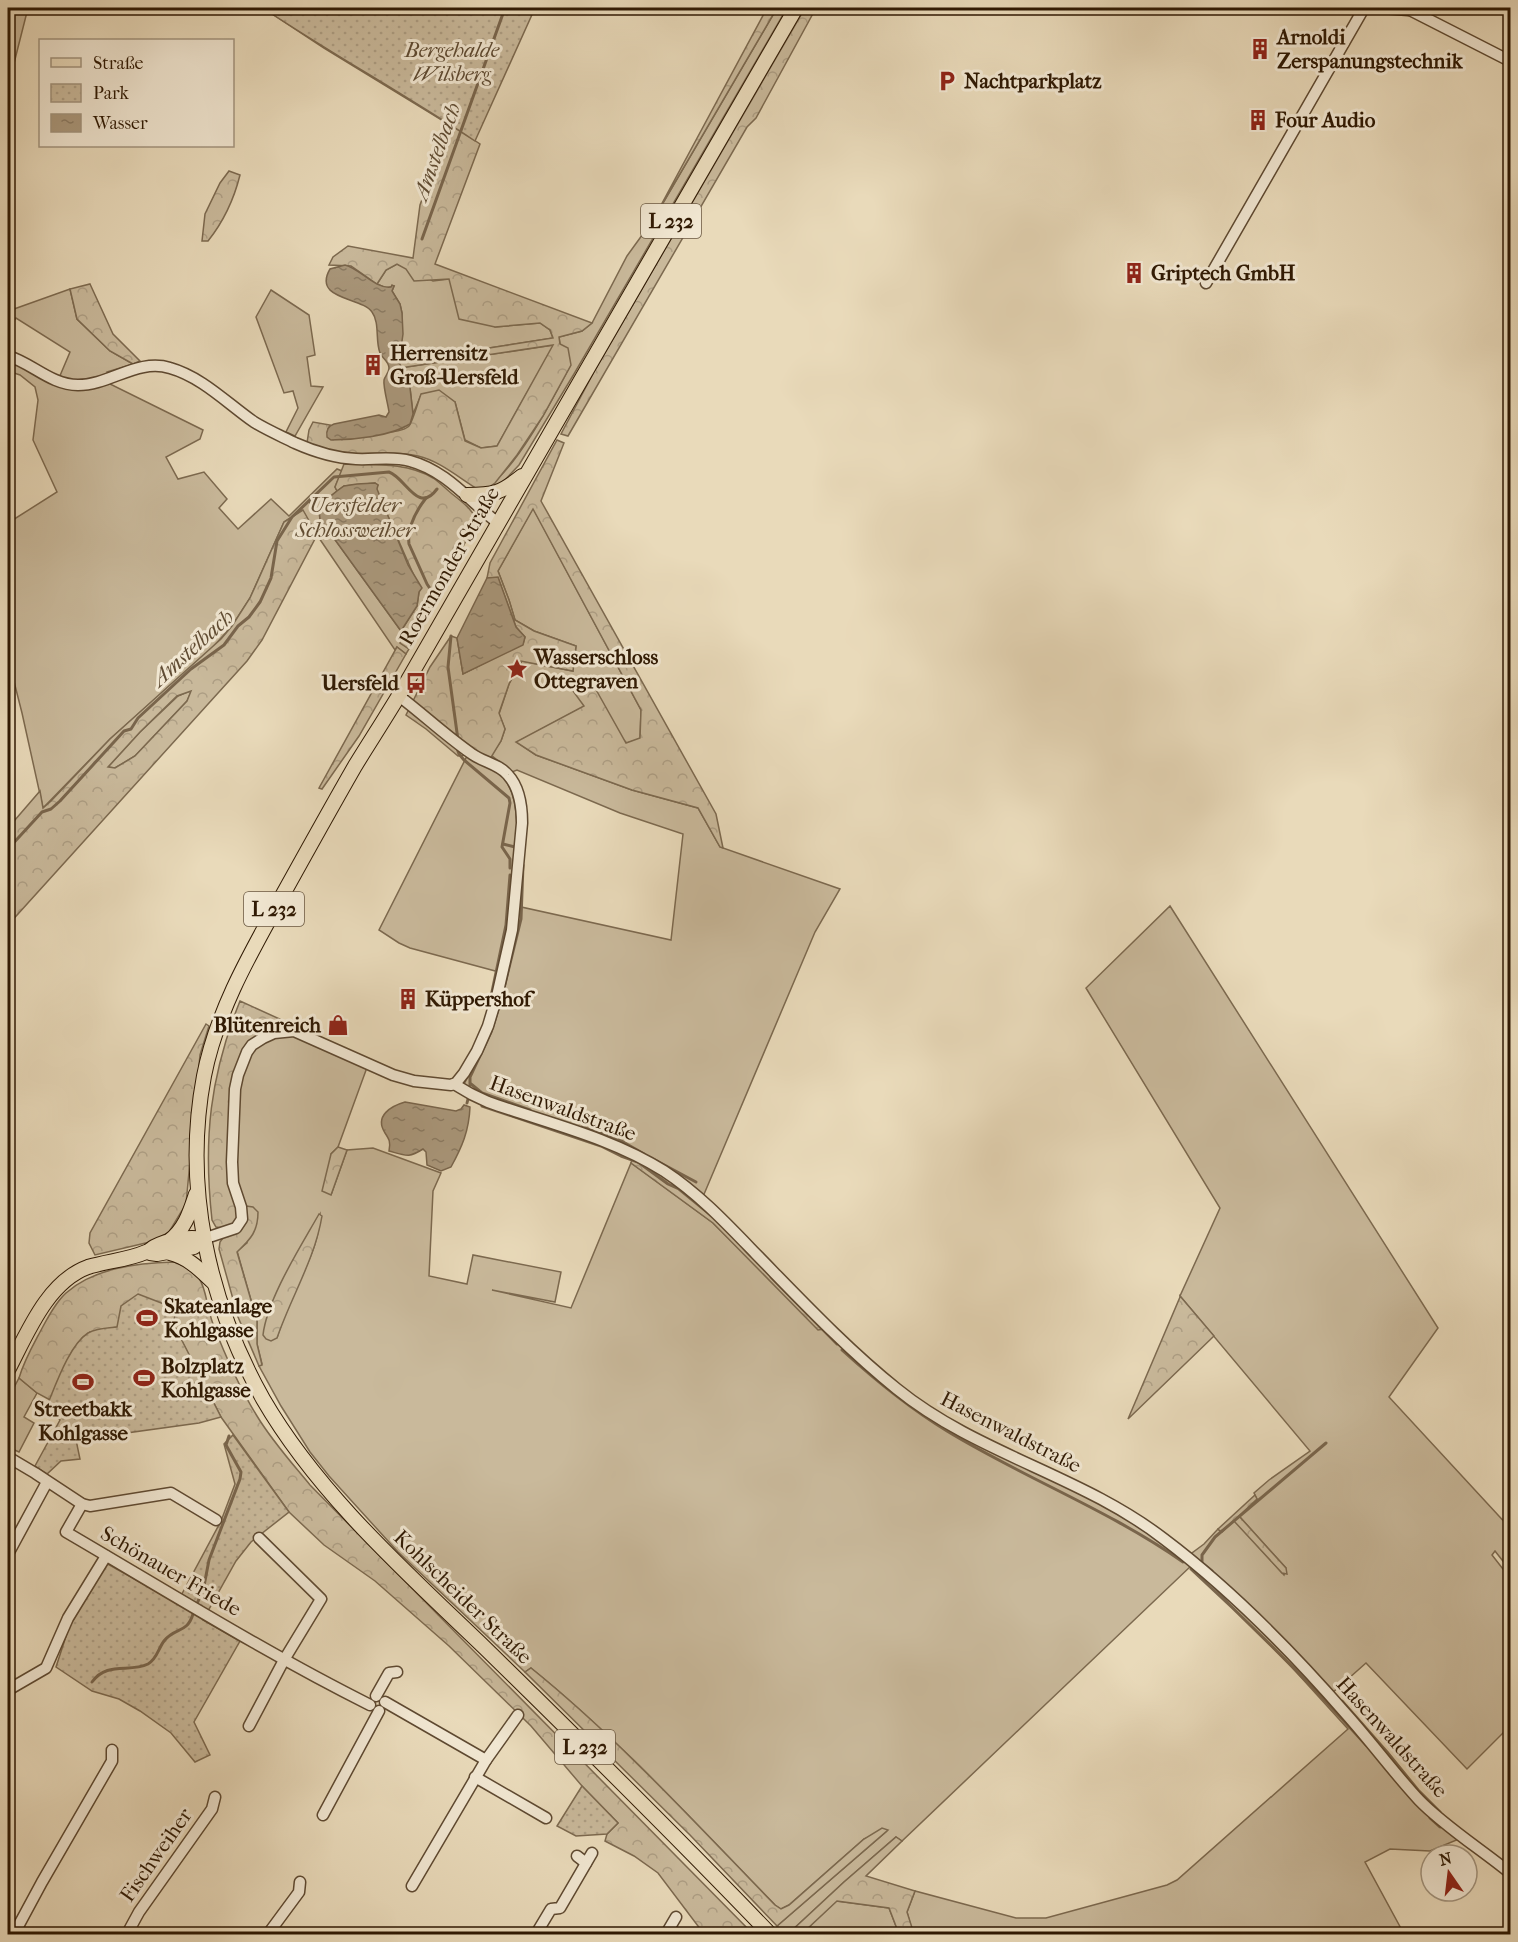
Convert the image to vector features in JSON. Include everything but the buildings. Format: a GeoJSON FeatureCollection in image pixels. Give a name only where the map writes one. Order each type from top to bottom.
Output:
{"type":"FeatureCollection","features":[{"type":"Feature","properties":{"kind":"main road","name":"Roermonder Straße"},"geometry":{"type":"LineString","coordinates":[[203,1239],[198,1189],[198,1130],[204,1077],[217,1030],[236,980],[316,834],[399,696],[796,8]]}},
{"type":"Feature","properties":{"kind":"main road"},"geometry":{"type":"LineString","coordinates":[[467,495],[490,495],[512,484],[528,471]]}},
{"type":"Feature","properties":{"kind":"main road"},"geometry":{"type":"LineString","coordinates":[[168,1248],[188,1218],[198,1189]]}},
{"type":"Feature","properties":{"kind":"main road"},"geometry":{"type":"LineString","coordinates":[[168,1248],[191,1237],[203,1239]]}},
{"type":"Feature","properties":{"kind":"main road","name":"Kohlscheider Straße"},"geometry":{"type":"LineString","coordinates":[[203,1239],[222,1310],[249,1374],[283,1430],[318,1477],[378,1544],[680,1840],[770,1935]]}},
{"type":"Feature","properties":{"kind":"main road"},"geometry":{"type":"LineString","coordinates":[[8,1370],[43,1306],[63,1281],[89,1267],[146,1252],[155,1246],[168,1248],[190,1261],[214,1283]]}},
{"type":"Feature","properties":{"kind":"street"},"geometry":{"type":"LineString","coordinates":[[1206,283],[1365,8],[1407,9],[1510,61]]}},
{"type":"Feature","properties":{"kind":"street"},"geometry":{"type":"LineString","coordinates":[[8,356],[65,384],[91,384],[154,365],[170,368],[202,385],[256,423],[296,443],[343,458],[399,458],[424,465],[441,474],[498,523]]}},
{"type":"Feature","properties":{"kind":"street"},"geometry":{"type":"LineString","coordinates":[[203,1239],[236,1228],[242,1219],[242,1207],[234,1183],[232,1136],[238,1075],[247,1052],[252,1046],[274,1033],[294,1032],[393,1075],[414,1081],[454,1084],[464,1073],[489,1026],[512,930],[522,810],[515,786],[508,775],[499,767],[477,757],[458,744],[399,696]]}},
{"type":"Feature","properties":{"kind":"street","name":"Hasenwaldstraße"},"geometry":{"type":"LineString","coordinates":[[454,1084],[483,1100],[625,1149],[665,1172],[709,1206],[863,1360],[921,1408],[985,1444],[1123,1511],[1160,1536],[1198,1566],[1285,1648],[1346,1714],[1426,1807],[1510,1874]]}},
{"type":"Feature","properties":{"kind":"street","name":"Schönauer Friede"},"geometry":{"type":"LineString","coordinates":[[8,1457],[82,1504],[90,1506],[171,1493],[216,1520]]}},
{"type":"Feature","properties":{"kind":"street"},"geometry":{"type":"LineString","coordinates":[[8,1554],[47,1482]]}},
{"type":"Feature","properties":{"kind":"street","name":"Schönauer Friede"},"geometry":{"type":"LineString","coordinates":[[82,1504],[66,1532],[284,1660],[378,1704],[486,1760]]}},
{"type":"Feature","properties":{"kind":"street"},"geometry":{"type":"LineString","coordinates":[[249,1726],[284,1660],[321,1599],[259,1538]]}},
{"type":"Feature","properties":{"kind":"street"},"geometry":{"type":"LineString","coordinates":[[8,1690],[45,1668],[68,1618],[106,1556]]}},
{"type":"Feature","properties":{"kind":"street"},"geometry":{"type":"LineString","coordinates":[[323,1815],[378,1704],[389,1673],[398,1672]]}},
{"type":"Feature","properties":{"kind":"street"},"geometry":{"type":"LineString","coordinates":[[412,1886],[475,1777],[518,1715]]}},
{"type":"Feature","properties":{"kind":"street"},"geometry":{"type":"LineString","coordinates":[[14,1935],[112,1761],[112,1750]]}},
{"type":"Feature","properties":{"kind":"street"},"geometry":{"type":"LineString","coordinates":[[475,1777],[546,1818]]}},
{"type":"Feature","properties":{"kind":"street","name":"Fischweiher"},"geometry":{"type":"LineString","coordinates":[[127,1935],[139,1912],[212,1809],[215,1797]]}},
{"type":"Feature","properties":{"kind":"street"},"geometry":{"type":"LineString","coordinates":[[536,1935],[551,1909],[560,1908],[592,1853]]}},
{"type":"Feature","properties":{"kind":"street"},"geometry":{"type":"LineString","coordinates":[[577,1856],[586,1863]]}},
{"type":"Feature","properties":{"kind":"street"},"geometry":{"type":"LineString","coordinates":[[268,1935],[299,1892],[300,1882]]}},
{"type":"Feature","properties":{"kind":"street"},"geometry":{"type":"LineString","coordinates":[[666,1935],[676,1917]]}},
{"type":"Feature","properties":{"kind":"green space"},"geometry":{"type":"Polygon","coordinates":[[[15,8],[28,8],[8,87],[8,32],[15,8]]]}},
{"type":"Feature","properties":{"kind":"green space"},"geometry":{"type":"Polygon","coordinates":[[[263,8],[504,8],[459,130],[480,144],[435,264],[592,323],[582,331],[559,337],[560,344],[568,348],[571,365],[543,416],[517,455],[495,483],[486,489],[479,490],[426,458],[399,453],[343,453],[307,443],[313,422],[330,425],[328,429],[358,432],[402,430],[411,424],[421,394],[439,390],[455,402],[465,441],[481,448],[497,446],[553,345],[400,368],[399,362],[553,338],[550,330],[540,323],[495,327],[459,319],[449,279],[414,281],[406,269],[397,264],[386,270],[377,284],[351,266],[329,265],[333,257],[348,246],[413,258],[420,205],[450,125],[263,8]]]}},
{"type":"Feature","properties":{"kind":"green space","name":"Bergehalde Wilsberg"},"geometry":{"type":"Polygon","coordinates":[[[263,8],[535,8],[475,141],[263,8]]]}},
{"type":"Feature","properties":{"kind":"green space"},"geometry":{"type":"Polygon","coordinates":[[[767,8],[777,8],[653,220],[767,8]]]}},
{"type":"Feature","properties":{"kind":"green space"},"geometry":{"type":"Polygon","coordinates":[[[777,8],[787,8],[519,465],[500,485],[486,489],[522,449],[570,366],[559,337],[582,331],[592,323],[627,256],[653,220],[777,8]]]}},
{"type":"Feature","properties":{"kind":"green space"},"geometry":{"type":"Polygon","coordinates":[[[805,8],[816,8],[756,118],[747,127],[568,436],[561,434],[595,370],[805,8]]]}},
{"type":"Feature","properties":{"kind":"green space"},"geometry":{"type":"Polygon","coordinates":[[[229,171],[240,175],[235,193],[224,218],[214,233],[208,241],[202,241],[205,214],[220,183],[229,171]]]}},
{"type":"Feature","properties":{"kind":"green space"},"geometry":{"type":"Polygon","coordinates":[[[397,264],[433,281],[449,279],[495,327],[540,323],[550,330],[553,338],[399,362],[402,313],[400,304],[392,291],[394,286],[386,288],[377,284],[386,270],[397,264]]]}},
{"type":"Feature","properties":{"kind":"green space"},"geometry":{"type":"Polygon","coordinates":[[[90,284],[113,334],[140,361],[133,364],[110,351],[77,319],[70,289],[90,284]]]}},
{"type":"Feature","properties":{"kind":"green space"},"geometry":{"type":"Polygon","coordinates":[[[70,289],[77,319],[110,351],[133,364],[107,372],[110,384],[203,430],[200,439],[166,457],[178,479],[204,472],[227,499],[219,508],[238,529],[271,499],[289,516],[337,469],[342,471],[335,487],[337,491],[321,506],[320,519],[401,631],[400,642],[409,649],[406,654],[397,647],[395,650],[302,510],[284,522],[250,598],[232,626],[211,649],[110,739],[43,808],[8,658],[8,523],[57,492],[33,440],[38,400],[35,387],[20,375],[8,371],[8,352],[59,378],[70,352],[16,318],[8,329],[8,294],[14,309],[70,289]]]}},
{"type":"Feature","properties":{"kind":"green space"},"geometry":{"type":"Polygon","coordinates":[[[271,290],[309,315],[315,355],[307,357],[311,386],[323,387],[295,436],[286,432],[298,408],[293,391],[284,393],[256,317],[271,290]]]}},
{"type":"Feature","properties":{"kind":"green space"},"geometry":{"type":"Polygon","coordinates":[[[554,345],[497,446],[481,448],[465,440],[455,402],[421,395],[413,414],[410,388],[400,368],[554,345]]]}},
{"type":"Feature","properties":{"kind":"green space"},"geometry":{"type":"Polygon","coordinates":[[[557,440],[564,443],[541,501],[716,814],[723,848],[720,847],[698,808],[632,790],[536,755],[516,742],[584,706],[573,691],[590,679],[626,743],[640,738],[641,710],[533,509],[498,571],[515,620],[534,631],[576,646],[573,671],[521,661],[509,684],[499,713],[505,729],[501,741],[487,764],[467,755],[458,756],[406,715],[430,667],[451,636],[457,638],[463,674],[523,644],[525,637],[516,627],[498,578],[487,578],[490,563],[557,440]]]}},
{"type":"Feature","properties":{"kind":"green space"},"geometry":{"type":"Polygon","coordinates":[[[344,464],[390,465],[423,473],[462,502],[477,520],[409,649],[400,643],[401,631],[417,606],[418,585],[376,489],[378,485],[375,483],[344,486],[337,491],[335,487],[344,464]]]}},
{"type":"Feature","properties":{"kind":"green space"},"geometry":{"type":"Polygon","coordinates":[[[533,508],[641,710],[640,739],[627,743],[585,706],[517,742],[536,755],[632,790],[698,808],[720,847],[840,889],[815,932],[702,1199],[625,1150],[461,1090],[492,1030],[521,907],[671,940],[683,834],[620,813],[517,770],[512,772],[491,755],[501,741],[505,729],[499,714],[509,684],[522,661],[573,671],[576,646],[534,631],[515,620],[498,571],[533,508]]]}},
{"type":"Feature","properties":{"kind":"green space"},"geometry":{"type":"Polygon","coordinates":[[[303,510],[317,535],[262,640],[247,661],[8,925],[8,828],[40,791],[43,808],[51,801],[110,739],[221,639],[250,598],[284,522],[303,510]],[[191,691],[177,696],[108,767],[115,768],[135,756],[187,701],[191,691]]]}},
{"type":"Feature","properties":{"kind":"green space"},"geometry":{"type":"Polygon","coordinates":[[[397,647],[406,654],[359,736],[322,789],[319,788],[397,647]]]}},
{"type":"Feature","properties":{"kind":"green space"},"geometry":{"type":"Polygon","coordinates":[[[192,690],[187,701],[135,756],[115,768],[108,767],[178,696],[192,690]]]}},
{"type":"Feature","properties":{"kind":"green space"},"geometry":{"type":"Polygon","coordinates":[[[467,756],[490,767],[503,777],[512,793],[516,816],[517,842],[512,900],[499,972],[410,948],[379,930],[467,756]]]}},
{"type":"Feature","properties":{"kind":"green space"},"geometry":{"type":"Polygon","coordinates":[[[1170,906],[1438,1328],[1389,1397],[1510,1528],[1510,1570],[1495,1551],[1492,1555],[1510,1578],[1510,1726],[1467,1769],[1366,1663],[1331,1694],[1459,1839],[1449,1843],[1419,1843],[1419,1850],[1390,1849],[1365,1862],[1404,1934],[913,1934],[907,1912],[915,1891],[1016,1918],[1046,1918],[1167,1885],[1177,1880],[1348,1729],[1193,1564],[902,1841],[896,1837],[788,1934],[785,1934],[777,1926],[887,1831],[864,1839],[789,1905],[781,1909],[656,1783],[564,1695],[531,1668],[525,1672],[398,1552],[310,1452],[259,1366],[262,1364],[257,1344],[257,1321],[237,1251],[247,1243],[245,1209],[239,1213],[230,1123],[251,1043],[295,1029],[369,1062],[338,1147],[331,1154],[331,1195],[347,1150],[373,1148],[441,1173],[433,1191],[429,1276],[467,1284],[473,1255],[561,1272],[555,1302],[492,1290],[571,1308],[631,1163],[713,1223],[759,1269],[832,1328],[922,1406],[1094,1496],[1185,1558],[1204,1544],[1218,1529],[1222,1532],[1234,1520],[1284,1575],[1286,1568],[1239,1516],[1257,1499],[1254,1493],[1310,1451],[1180,1296],[1220,1208],[1086,988],[1170,906]],[[320,1214],[286,1274],[272,1306],[277,1338],[288,1307],[318,1234],[320,1214]]]}},
{"type":"Feature","properties":{"kind":"green space"},"geometry":{"type":"Polygon","coordinates":[[[240,1001],[295,1026],[295,1029],[251,1043],[233,1092],[239,1213],[234,1224],[220,1228],[216,1227],[212,1220],[209,1190],[211,1108],[222,1055],[240,1001]]]}},
{"type":"Feature","properties":{"kind":"green space"},"geometry":{"type":"Polygon","coordinates":[[[206,1024],[209,1026],[200,1055],[186,1204],[169,1232],[154,1241],[95,1255],[89,1243],[90,1233],[206,1024]]]}},
{"type":"Feature","properties":{"kind":"green space"},"geometry":{"type":"Polygon","coordinates":[[[338,1147],[347,1150],[331,1195],[322,1191],[331,1154],[338,1147]]]}},
{"type":"Feature","properties":{"kind":"green space"},"geometry":{"type":"Polygon","coordinates":[[[634,1155],[666,1173],[832,1328],[818,1330],[713,1223],[631,1163],[634,1155]]]}},
{"type":"Feature","properties":{"kind":"green space"},"geometry":{"type":"Polygon","coordinates":[[[246,1206],[253,1207],[258,1212],[257,1224],[250,1239],[237,1252],[257,1321],[257,1344],[262,1365],[259,1366],[238,1317],[219,1249],[220,1242],[246,1206]]]}},
{"type":"Feature","properties":{"kind":"green space"},"geometry":{"type":"Polygon","coordinates":[[[319,1214],[322,1216],[314,1247],[277,1338],[271,1341],[266,1339],[263,1335],[271,1305],[319,1214]]]}},
{"type":"Feature","properties":{"kind":"green space"},"geometry":{"type":"Polygon","coordinates":[[[174,1262],[194,1272],[199,1279],[213,1324],[244,1394],[282,1452],[310,1485],[753,1934],[704,1934],[658,1873],[634,1856],[605,1841],[607,1834],[618,1823],[582,1786],[531,1726],[449,1646],[375,1581],[324,1545],[289,1512],[221,1417],[172,1322],[177,1309],[117,1327],[90,1332],[73,1350],[50,1400],[37,1393],[19,1378],[28,1354],[52,1311],[66,1293],[103,1272],[145,1264],[174,1262]]]}},
{"type":"Feature","properties":{"kind":"green space"},"geometry":{"type":"Polygon","coordinates":[[[138,1294],[177,1309],[173,1323],[221,1417],[199,1423],[76,1440],[80,1459],[61,1461],[47,1474],[35,1466],[60,1420],[46,1408],[63,1367],[75,1347],[88,1333],[117,1327],[121,1306],[138,1294]]]}},
{"type":"Feature","properties":{"kind":"green space"},"geometry":{"type":"Polygon","coordinates":[[[1180,1297],[1214,1336],[1128,1419],[1180,1297]]]}},
{"type":"Feature","properties":{"kind":"green space"},"geometry":{"type":"Polygon","coordinates":[[[19,1378],[37,1393],[24,1417],[34,1423],[19,1452],[8,1447],[8,1399],[19,1378]]]}},
{"type":"Feature","properties":{"kind":"green space"},"geometry":{"type":"Polygon","coordinates":[[[233,1435],[289,1512],[251,1542],[236,1561],[203,1620],[240,1641],[194,1722],[210,1755],[195,1762],[171,1733],[140,1711],[119,1699],[92,1691],[56,1667],[69,1627],[106,1563],[177,1603],[221,1521],[235,1484],[224,1444],[233,1435]]]}},
{"type":"Feature","properties":{"kind":"green space"},"geometry":{"type":"Polygon","coordinates":[[[1255,1495],[1257,1499],[1239,1516],[1286,1568],[1287,1574],[1282,1573],[1234,1521],[1221,1532],[1218,1529],[1255,1495]]]}},
{"type":"Feature","properties":{"kind":"green space"},"geometry":{"type":"Polygon","coordinates":[[[531,1668],[564,1695],[626,1753],[781,1909],[789,1905],[864,1839],[882,1828],[888,1830],[777,1926],[690,1835],[525,1672],[531,1668]]]}},
{"type":"Feature","properties":{"kind":"green space"},"geometry":{"type":"Polygon","coordinates":[[[582,1786],[618,1823],[607,1834],[576,1836],[557,1826],[582,1786]]]}},
{"type":"Feature","properties":{"kind":"green space"},"geometry":{"type":"Polygon","coordinates":[[[896,1837],[902,1841],[866,1876],[915,1891],[907,1912],[914,1934],[899,1934],[889,1908],[837,1901],[806,1930],[810,1934],[788,1934],[844,1882],[896,1837]]]}},
{"type":"Feature","properties":{"kind":"green space"},"geometry":{"type":"Polygon","coordinates":[[[836,1901],[889,1908],[899,1934],[810,1934],[806,1930],[836,1901]]]}},
{"type":"Feature","properties":{"kind":"water"},"geometry":{"type":"Polygon","coordinates":[[[345,265],[379,285],[394,286],[392,291],[400,304],[402,313],[403,334],[399,362],[410,388],[413,414],[410,424],[393,432],[361,438],[331,440],[327,437],[327,433],[332,425],[379,415],[386,417],[389,412],[384,383],[389,366],[380,353],[374,316],[367,307],[340,296],[328,287],[326,279],[330,269],[345,265]]]}},
{"type":"Feature","properties":{"kind":"water","name":"Uersfelder Schlossweiher"},"geometry":{"type":"Polygon","coordinates":[[[375,483],[378,485],[377,489],[408,565],[422,588],[419,592],[417,606],[401,631],[320,519],[321,504],[344,486],[375,483]]]}},
{"type":"Feature","properties":{"kind":"water"},"geometry":{"type":"Polygon","coordinates":[[[498,577],[516,627],[525,637],[523,645],[463,674],[457,638],[487,578],[498,577]]]}},
{"type":"Feature","properties":{"kind":"water"},"geometry":{"type":"Polygon","coordinates":[[[405,1102],[456,1111],[464,1105],[470,1107],[464,1138],[451,1167],[441,1171],[427,1165],[426,1152],[423,1149],[408,1155],[389,1151],[389,1141],[382,1127],[383,1117],[394,1106],[405,1102]]]}},
{"type":"Feature","properties":{"kind":"waterway","name":"Amstelbach"},"geometry":{"type":"LineString","coordinates":[[422,239],[505,8]]}},
{"type":"Feature","properties":{"kind":"waterway","name":"Amstelbach"},"geometry":{"type":"LineString","coordinates":[[8,849],[42,812],[51,809],[60,801],[124,731],[131,729],[138,718],[191,669],[224,645],[238,626],[249,617],[260,602],[271,578],[277,541],[292,517],[334,477],[389,472],[418,497],[430,496],[437,489]]}},
{"type":"Feature","properties":{"kind":"waterway"},"geometry":{"type":"LineString","coordinates":[[426,498],[413,520],[409,531],[409,544],[435,596]]}},
{"type":"Feature","properties":{"kind":"waterway"},"geometry":{"type":"LineString","coordinates":[[309,501],[315,507]]}},
{"type":"Feature","properties":{"kind":"waterway"},"geometry":{"type":"LineString","coordinates":[[451,636],[448,667],[458,740]]}},
{"type":"Feature","properties":{"kind":"waterway"},"geometry":{"type":"LineString","coordinates":[[457,748],[464,760],[509,798],[502,847],[510,859],[510,868]]}},
{"type":"Feature","properties":{"kind":"waterway"},"geometry":{"type":"LineString","coordinates":[[503,844],[515,847]]}},
{"type":"Feature","properties":{"kind":"waterway"},"geometry":{"type":"LineString","coordinates":[[504,988],[521,919],[523,865]]}},
{"type":"Feature","properties":{"kind":"waterway"},"geometry":{"type":"LineString","coordinates":[[489,1006],[506,925],[510,875]]}},
{"type":"Feature","properties":{"kind":"waterway"},"geometry":{"type":"LineString","coordinates":[[470,1085],[470,1077],[491,1032],[501,1000]]}},
{"type":"Feature","properties":{"kind":"waterway"},"geometry":{"type":"LineString","coordinates":[[471,1084],[482,1093],[530,1110]]}},
{"type":"Feature","properties":{"kind":"waterway"},"geometry":{"type":"LineString","coordinates":[[467,1103],[468,1099]]}},
{"type":"Feature","properties":{"kind":"waterway"},"geometry":{"type":"LineString","coordinates":[[482,1106],[601,1146],[638,1162],[668,1184],[679,1189],[712,1216]]}},
{"type":"Feature","properties":{"kind":"waterway"},"geometry":{"type":"LineString","coordinates":[[582,1127],[618,1139],[644,1154]]}},
{"type":"Feature","properties":{"kind":"waterway"},"geometry":{"type":"LineString","coordinates":[[655,1160],[696,1182]]}},
{"type":"Feature","properties":{"kind":"waterway"},"geometry":{"type":"LineString","coordinates":[[771,1277],[837,1344]]}},
{"type":"Feature","properties":{"kind":"waterway"},"geometry":{"type":"LineString","coordinates":[[842,1350],[893,1393],[947,1431],[1126,1526],[1183,1562]]}},
{"type":"Feature","properties":{"kind":"waterway"},"geometry":{"type":"LineString","coordinates":[[197,1604],[204,1586],[209,1560],[240,1479],[241,1472],[226,1445],[229,1436]]}},
{"type":"Feature","properties":{"kind":"waterway"},"geometry":{"type":"LineString","coordinates":[[1212,1571],[1202,1563],[1202,1555],[1215,1537],[1326,1443]]}},
{"type":"Feature","properties":{"kind":"waterway"},"geometry":{"type":"LineString","coordinates":[[1191,1569],[1281,1655],[1366,1745]]}},
{"type":"Feature","properties":{"kind":"waterway"},"geometry":{"type":"LineString","coordinates":[[92,1682],[111,1669],[141,1666],[151,1662],[164,1641],[184,1628],[193,1614]]}},
{"type":"Feature","properties":{"kind":"waterway"},"geometry":{"type":"LineString","coordinates":[[1342,1701],[1418,1790],[1440,1812]]}},
{"type":"Feature","properties":{"kind":"waterway"},"geometry":{"type":"LineString","coordinates":[[1430,1818],[1440,1827]]}},
{"type":"Feature","properties":{"kind":"place","name":"Arnoldi Zerspanungstechnik"},"geometry":{"type":"Point","coordinates":[1260,49]}},
{"type":"Feature","properties":{"kind":"place","name":"Nachtparkplatz"},"geometry":{"type":"Point","coordinates":[947,81]}},
{"type":"Feature","properties":{"kind":"place","name":"Four Audio"},"geometry":{"type":"Point","coordinates":[1258,120]}},
{"type":"Feature","properties":{"kind":"place","name":"Griptech GmbH"},"geometry":{"type":"Point","coordinates":[1134,273]}},
{"type":"Feature","properties":{"kind":"place","name":"Herrensitz Groß-Uersfeld"},"geometry":{"type":"Point","coordinates":[373,365]}},
{"type":"Feature","properties":{"kind":"place","name":"Wasserschloss Ottegraven"},"geometry":{"type":"Point","coordinates":[517,669]}},
{"type":"Feature","properties":{"kind":"place","name":"Uersfeld"},"geometry":{"type":"Point","coordinates":[416,683]}},
{"type":"Feature","properties":{"kind":"place","name":"Küppershof"},"geometry":{"type":"Point","coordinates":[408,999]}},
{"type":"Feature","properties":{"kind":"place","name":"Blütenreich"},"geometry":{"type":"Point","coordinates":[338,1025]}},
{"type":"Feature","properties":{"kind":"place","name":"Skateanlage Kohlgasse"},"geometry":{"type":"Point","coordinates":[147,1318]}},
{"type":"Feature","properties":{"kind":"place","name":"Bolzplatz Kohlgasse"},"geometry":{"type":"Point","coordinates":[144,1378]}},
{"type":"Feature","properties":{"kind":"place","name":"Streetbakk Kohlgasse"},"geometry":{"type":"Point","coordinates":[83,1382]}}]}
